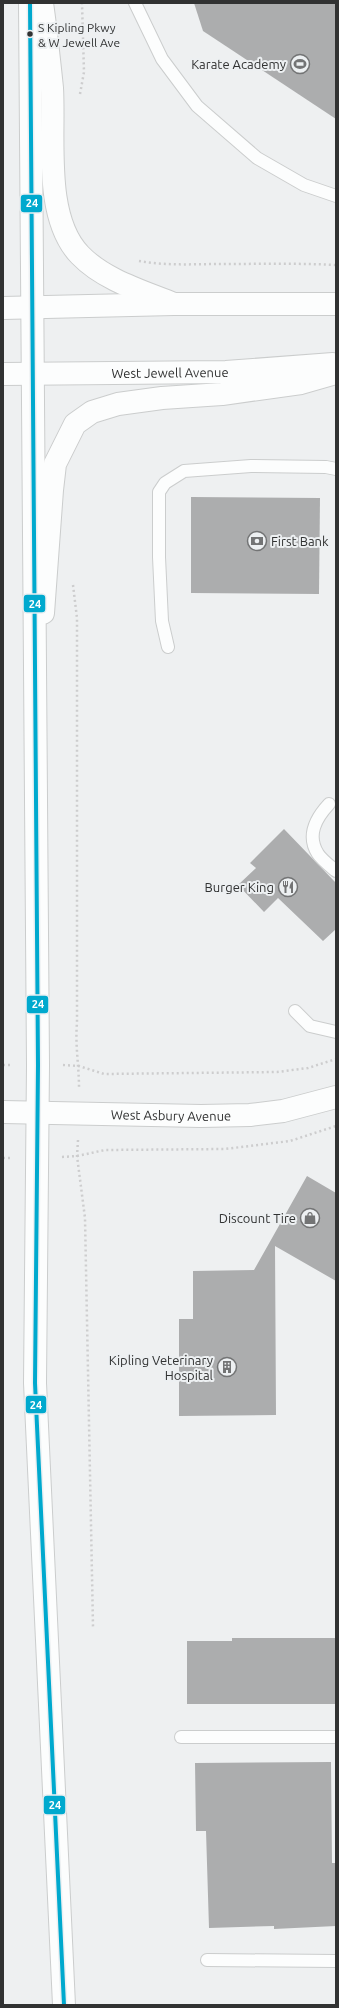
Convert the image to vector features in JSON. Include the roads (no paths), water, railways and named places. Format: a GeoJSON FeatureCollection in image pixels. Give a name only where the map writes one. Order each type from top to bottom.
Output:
{"type":"FeatureCollection","features":[{"type":"Feature","properties":{"kind":"main road"},"geometry":{"type":"LineString","coordinates":[[30,3],[31,308],[36,728],[38,1112],[35,1384],[64,2005]]}},
{"type":"Feature","properties":{"kind":"main road"},"geometry":{"type":"LineString","coordinates":[[42,3],[52,89],[55,190],[59,220],[69,242],[80,256],[119,282],[174,304]]}},
{"type":"Feature","properties":{"kind":"main road"},"geometry":{"type":"LineString","coordinates":[[3,308],[174,304],[336,304]]}},
{"type":"Feature","properties":{"kind":"main road","name":"West Jewell Avenue"},"geometry":{"type":"LineString","coordinates":[[3,374],[226,372],[336,364]]}},
{"type":"Feature","properties":{"kind":"main road"},"geometry":{"type":"LineString","coordinates":[[36,728],[55,464],[75,424],[92,412],[118,404],[162,398],[222,394],[301,383],[336,374]]}},
{"type":"Feature","properties":{"kind":"main road","name":"West Asbury Avenue"},"geometry":{"type":"LineString","coordinates":[[3,1112],[186,1116],[250,1115],[283,1111],[336,1096]]}},
{"type":"Feature","properties":{"kind":"lane"},"geometry":{"type":"LineString","coordinates":[[135,3],[162,59],[197,106],[257,158],[304,185],[336,196]]}},
{"type":"Feature","properties":{"kind":"lane"},"geometry":{"type":"LineString","coordinates":[[168,647],[162,620],[159,557],[159,492],[165,483],[184,471],[251,466],[326,467],[336,469]]}},
{"type":"Feature","properties":{"kind":"lane"},"geometry":{"type":"LineString","coordinates":[[329,804],[317,816],[313,829],[313,841],[318,854],[336,871]]}},
{"type":"Feature","properties":{"kind":"lane"},"geometry":{"type":"LineString","coordinates":[[296,1011],[310,1026],[336,1032]]}},
{"type":"Feature","properties":{"kind":"lane"},"geometry":{"type":"LineString","coordinates":[[182,1737],[336,1737]]}},
{"type":"Feature","properties":{"kind":"lane"},"geometry":{"type":"LineString","coordinates":[[207,1960],[336,1960]]}},
{"type":"Feature","properties":{"kind":"place","name":"S Kipling Pkwy & W Jewell Ave"},"geometry":{"type":"Point","coordinates":[30,34]}},
{"type":"Feature","properties":{"kind":"place","name":"Karate Academy"},"geometry":{"type":"Point","coordinates":[300,64]}},
{"type":"Feature","properties":{"kind":"place","name":"First Bank"},"geometry":{"type":"Point","coordinates":[257,541]}},
{"type":"Feature","properties":{"kind":"place","name":"Burger King"},"geometry":{"type":"Point","coordinates":[288,887]}},
{"type":"Feature","properties":{"kind":"place","name":"Discount Tire"},"geometry":{"type":"Point","coordinates":[310,1218]}},
{"type":"Feature","properties":{"kind":"place","name":"Kipling Veterinary Hospital"},"geometry":{"type":"Point","coordinates":[227,1367]}}]}
